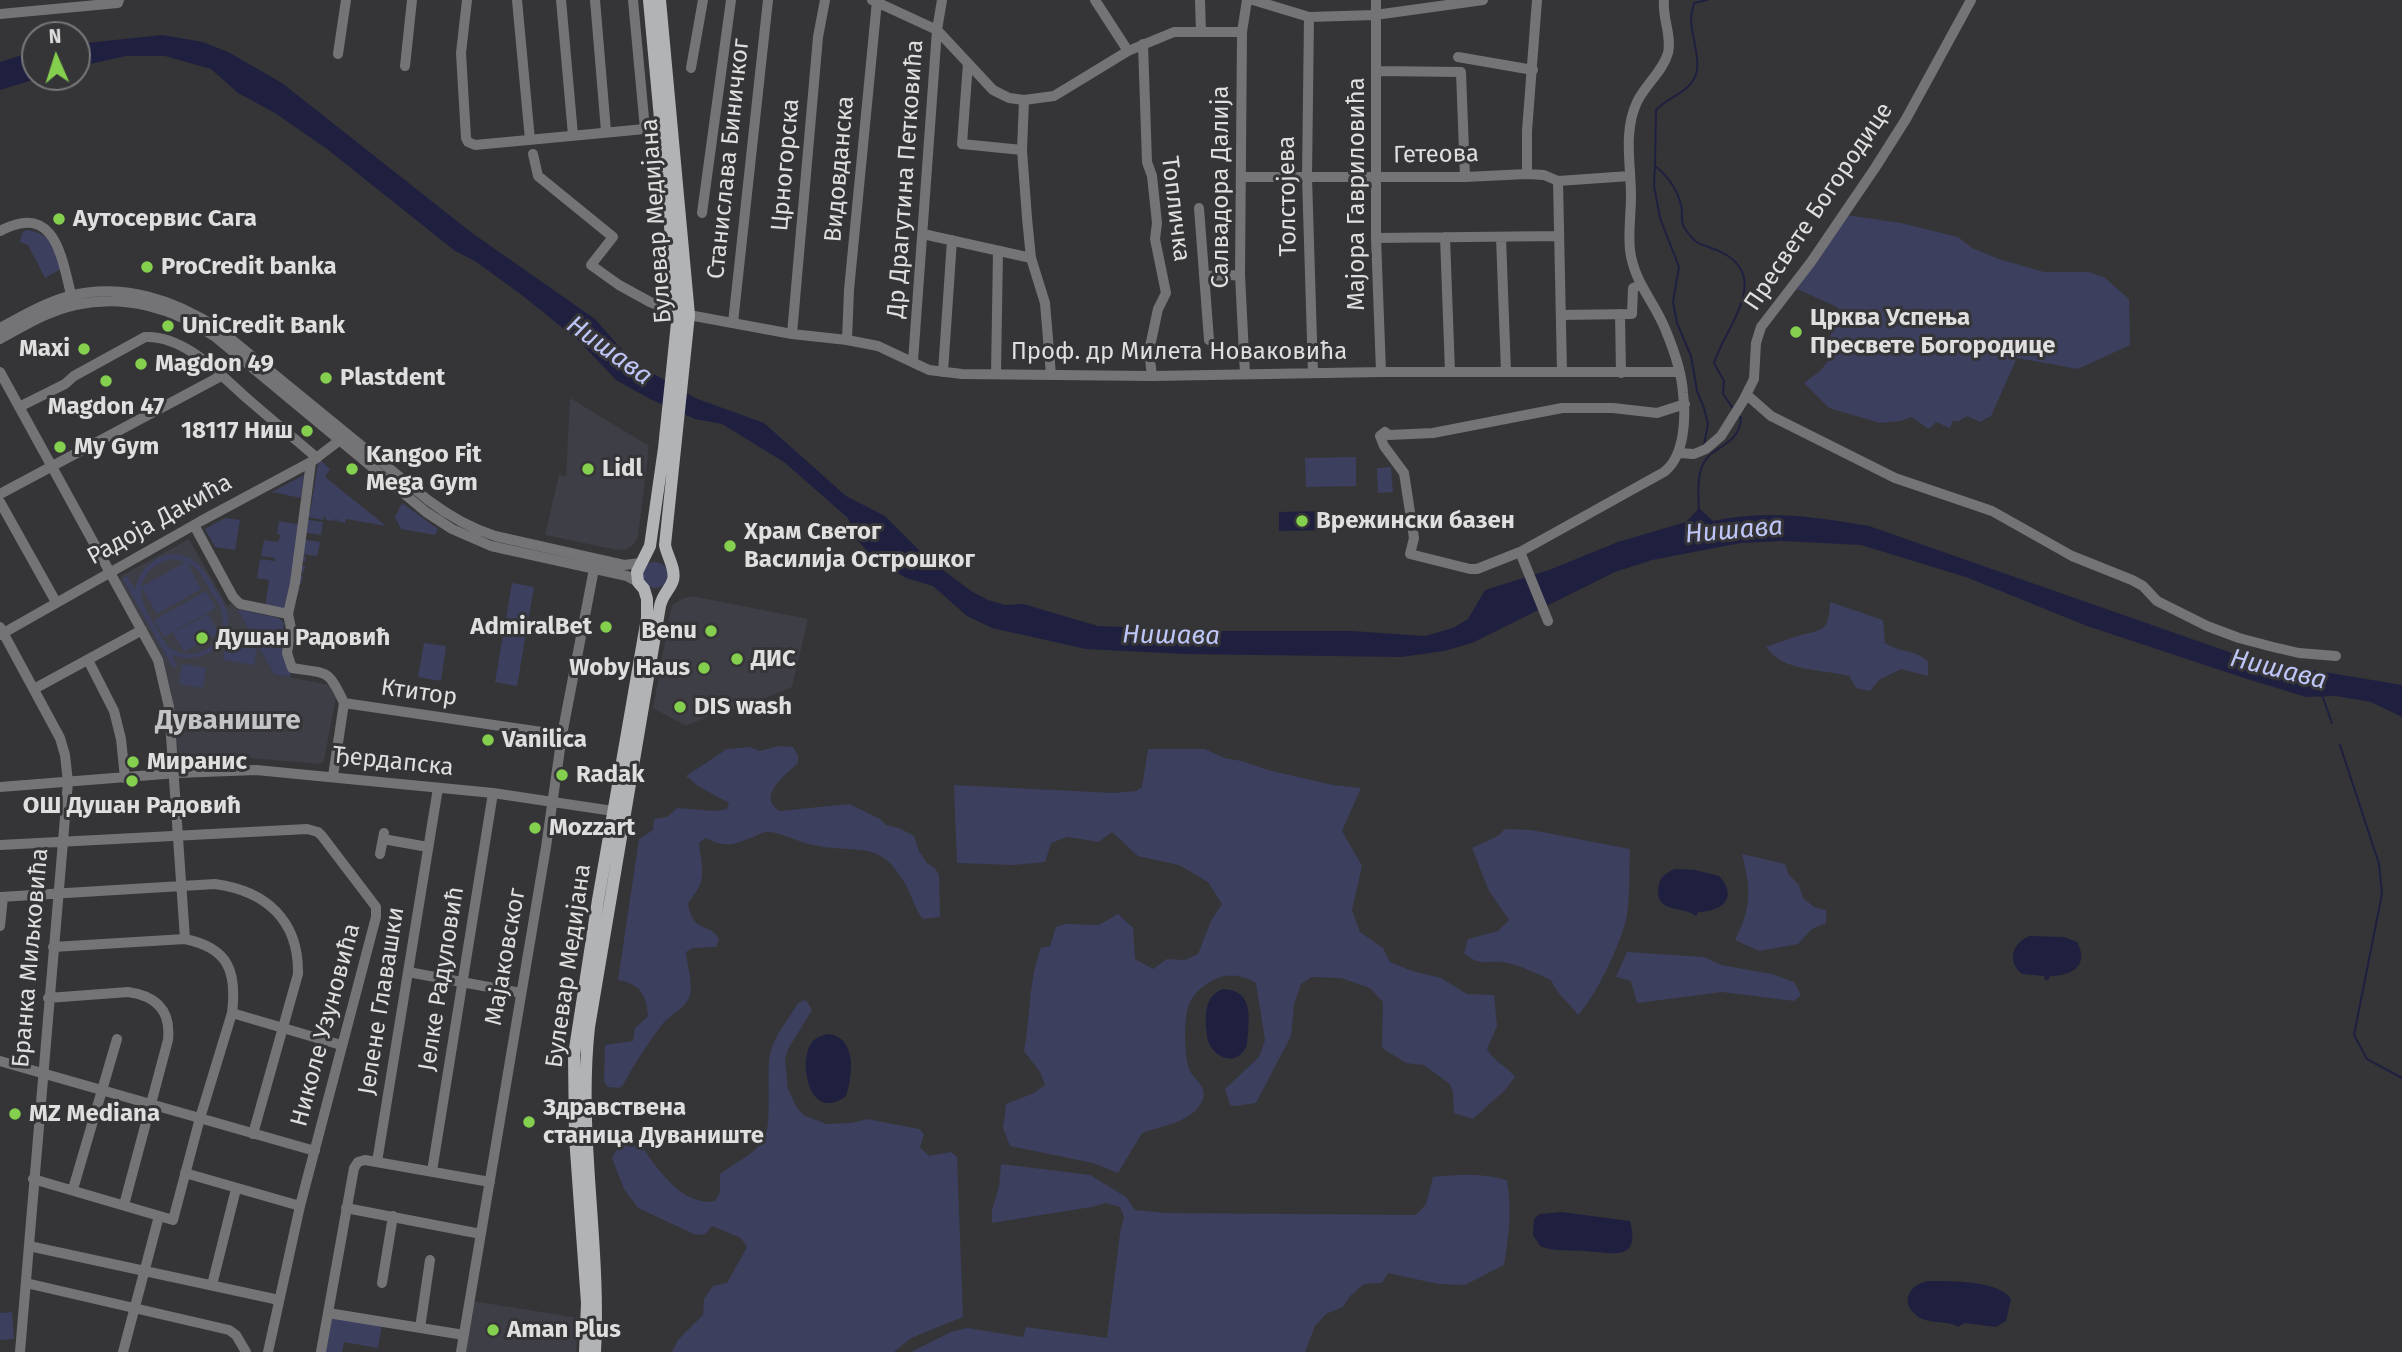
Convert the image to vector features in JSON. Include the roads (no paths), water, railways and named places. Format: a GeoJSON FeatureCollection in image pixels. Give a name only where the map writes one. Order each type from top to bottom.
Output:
{"type":"FeatureCollection","features":[{"type":"Feature","properties":{"kind":"main road","name":"Булевар Медијана"},"geometry":{"type":"LineString","coordinates":[[649,0],[683,314]]}},
{"type":"Feature","properties":{"kind":"main road","name":"Булевар Медијана"},"geometry":{"type":"LineString","coordinates":[[596,1352],[596,1285],[585,1137],[585,1057],[664,591],[673,579],[674,571],[665,545],[669,452],[683,314],[660,0]]}},
{"type":"Feature","properties":{"kind":"main road","name":"Булевар Медијана"},"geometry":{"type":"LineString","coordinates":[[585,1352],[587,1303],[575,1137],[574,1055],[647,618],[647,603],[637,572],[651,543],[669,452]]}},
{"type":"Feature","properties":{"kind":"main road"},"geometry":{"type":"LineString","coordinates":[[643,561],[650,557],[661,557],[670,564]]}},
{"type":"Feature","properties":{"kind":"main road"},"geometry":{"type":"LineString","coordinates":[[641,586],[654,593],[664,591]]}},
{"type":"Feature","properties":{"kind":"street"},"geometry":{"type":"LineString","coordinates":[[338,54],[346,0]]}},
{"type":"Feature","properties":{"kind":"street"},"geometry":{"type":"LineString","coordinates":[[405,66],[412,0]]}},
{"type":"Feature","properties":{"kind":"street"},"geometry":{"type":"LineString","coordinates":[[467,0],[461,53],[468,142],[475,145],[606,131]]}},
{"type":"Feature","properties":{"kind":"street"},"geometry":{"type":"LineString","coordinates":[[517,0],[530,139]]}},
{"type":"Feature","properties":{"kind":"street"},"geometry":{"type":"LineString","coordinates":[[561,0],[573,135]]}},
{"type":"Feature","properties":{"kind":"street","name":"Булевар Медијана"},"geometry":{"type":"LineString","coordinates":[[595,0],[606,131],[645,129],[633,0]]}},
{"type":"Feature","properties":{"kind":"street"},"geometry":{"type":"LineString","coordinates":[[691,68],[703,0]]}},
{"type":"Feature","properties":{"kind":"street"},"geometry":{"type":"LineString","coordinates":[[702,213],[731,0]]}},
{"type":"Feature","properties":{"kind":"street","name":"Станислава Биничког"},"geometry":{"type":"LineString","coordinates":[[733,323],[768,0]]}},
{"type":"Feature","properties":{"kind":"street","name":"Црногорска"},"geometry":{"type":"LineString","coordinates":[[792,334],[818,37],[825,0]]}},
{"type":"Feature","properties":{"kind":"street"},"geometry":{"type":"LineString","coordinates":[[901,12],[902,0]]}},
{"type":"Feature","properties":{"kind":"street","name":"Др Драгутина Петковића"},"geometry":{"type":"LineString","coordinates":[[914,361],[937,30],[942,0]]}},
{"type":"Feature","properties":{"kind":"street"},"geometry":{"type":"LineString","coordinates":[[1095,0],[1128,51]]}},
{"type":"Feature","properties":{"kind":"street"},"geometry":{"type":"LineString","coordinates":[[1200,0],[1201,32]]}},
{"type":"Feature","properties":{"kind":"street","name":"Салвадора Далија"},"geometry":{"type":"LineString","coordinates":[[1245,374],[1240,275],[1242,32],[1247,0]]}},
{"type":"Feature","properties":{"kind":"street"},"geometry":{"type":"LineString","coordinates":[[1253,0],[1309,17],[1376,15],[1483,0]]}},
{"type":"Feature","properties":{"kind":"street","name":"Мајора Гавриловића"},"geometry":{"type":"LineString","coordinates":[[1376,0],[1376,238],[1381,373]]}},
{"type":"Feature","properties":{"kind":"street"},"geometry":{"type":"LineString","coordinates":[[1527,174],[1527,131],[1537,0]]}},
{"type":"Feature","properties":{"kind":"street"},"geometry":{"type":"LineString","coordinates":[[1664,0],[1668,52],[1637,101],[1630,122],[1630,248],[1640,285],[1666,330],[1682,381],[1685,404],[1679,453],[1674,463],[1664,472],[1520,552],[1478,569],[1410,554],[1415,538],[1404,473],[1381,440],[1380,436],[1385,432],[1389,436],[1433,433],[1562,408],[1613,408],[1657,413],[1685,404]]}},
{"type":"Feature","properties":{"kind":"street","name":"Пресвете Богородице"},"geometry":{"type":"LineString","coordinates":[[1679,453],[1694,454],[1721,436],[1747,396],[1754,379],[1756,343],[1762,327],[1811,262],[1875,168],[1906,118],[1971,0]]}},
{"type":"Feature","properties":{"kind":"street"},"geometry":{"type":"LineString","coordinates":[[0,14],[119,1]]}},
{"type":"Feature","properties":{"kind":"street"},"geometry":{"type":"LineString","coordinates":[[874,1],[937,30],[993,90],[1009,98],[1024,100],[1054,96],[1128,51],[1174,32],[1242,32]]}},
{"type":"Feature","properties":{"kind":"street","name":"Видовданска"},"geometry":{"type":"LineString","coordinates":[[847,340],[874,1]]}},
{"type":"Feature","properties":{"kind":"street","name":"Толстојева"},"geometry":{"type":"LineString","coordinates":[[1309,17],[1307,177],[1313,373]]}},
{"type":"Feature","properties":{"kind":"street","name":"Топличка"},"geometry":{"type":"LineString","coordinates":[[1143,44],[1147,162],[1152,176],[1157,223],[1155,239],[1166,293],[1158,309],[1150,351],[1152,376]]}},
{"type":"Feature","properties":{"kind":"street"},"geometry":{"type":"LineString","coordinates":[[1458,57],[1533,70]]}},
{"type":"Feature","properties":{"kind":"street"},"geometry":{"type":"LineString","coordinates":[[968,63],[962,144],[1022,150]]}},
{"type":"Feature","properties":{"kind":"street"},"geometry":{"type":"LineString","coordinates":[[1377,71],[1461,72],[1465,177]]}},
{"type":"Feature","properties":{"kind":"street"},"geometry":{"type":"LineString","coordinates":[[1024,100],[1022,150],[1031,258],[1045,303],[1051,375]]}},
{"type":"Feature","properties":{"kind":"street","name":"Булевар Медијана"},"geometry":{"type":"LineString","coordinates":[[533,154],[538,176],[613,237],[591,265],[650,302],[683,314]]}},
{"type":"Feature","properties":{"kind":"street","name":"Гетеова"},"geometry":{"type":"LineString","coordinates":[[1241,177],[1465,177],[1527,174],[1544,175],[1558,181],[1630,176]]}},
{"type":"Feature","properties":{"kind":"street"},"geometry":{"type":"LineString","coordinates":[[1558,181],[1562,372]]}},
{"type":"Feature","properties":{"kind":"street"},"geometry":{"type":"LineString","coordinates":[[1199,208],[1209,340]]}},
{"type":"Feature","properties":{"kind":"street"},"geometry":{"type":"LineString","coordinates":[[0,231],[24,222],[44,229],[55,238],[72,301]]}},
{"type":"Feature","properties":{"kind":"street"},"geometry":{"type":"LineString","coordinates":[[923,234],[1031,258]]}},
{"type":"Feature","properties":{"kind":"street"},"geometry":{"type":"LineString","coordinates":[[1376,238],[1559,236]]}},
{"type":"Feature","properties":{"kind":"street"},"geometry":{"type":"LineString","coordinates":[[1446,237],[1450,373]]}},
{"type":"Feature","properties":{"kind":"street"},"geometry":{"type":"LineString","coordinates":[[1501,237],[1506,372]]}},
{"type":"Feature","properties":{"kind":"street"},"geometry":{"type":"LineString","coordinates":[[943,372],[952,240]]}},
{"type":"Feature","properties":{"kind":"street"},"geometry":{"type":"LineString","coordinates":[[996,374],[998,251]]}},
{"type":"Feature","properties":{"kind":"street"},"geometry":{"type":"LineString","coordinates":[[1204,276],[1240,275]]}},
{"type":"Feature","properties":{"kind":"street"},"geometry":{"type":"LineString","coordinates":[[66,278],[75,287],[93,292],[145,295],[203,318],[272,371],[428,500],[477,531],[617,564],[643,561]]}},
{"type":"Feature","properties":{"kind":"street"},"geometry":{"type":"LineString","coordinates":[[53,302],[64,287],[66,278]]}},
{"type":"Feature","properties":{"kind":"street"},"geometry":{"type":"LineString","coordinates":[[1561,315],[1632,314],[1633,288],[1640,285]]}},
{"type":"Feature","properties":{"kind":"street"},"geometry":{"type":"LineString","coordinates":[[0,339],[93,292]]}},
{"type":"Feature","properties":{"kind":"street"},"geometry":{"type":"LineString","coordinates":[[0,328],[53,302],[142,304],[182,317],[217,339],[426,512],[463,535],[492,546],[627,576],[641,586]]}},
{"type":"Feature","properties":{"kind":"street","name":"Проф. др Милета Новаковића"},"geometry":{"type":"LineString","coordinates":[[683,314],[878,346],[929,370],[943,372],[1152,376],[1678,372]]}},
{"type":"Feature","properties":{"kind":"street"},"geometry":{"type":"LineString","coordinates":[[1620,314],[1621,373]]}},
{"type":"Feature","properties":{"kind":"street"},"geometry":{"type":"LineString","coordinates":[[19,407],[65,384],[74,376],[145,337],[157,337],[181,347],[205,362],[314,460],[288,614],[291,626],[287,653],[293,668],[332,678],[344,703]]}},
{"type":"Feature","properties":{"kind":"street"},"geometry":{"type":"LineString","coordinates":[[0,372],[158,660],[167,693],[186,939]]}},
{"type":"Feature","properties":{"kind":"street"},"geometry":{"type":"LineString","coordinates":[[0,494],[221,376]]}},
{"type":"Feature","properties":{"kind":"street"},"geometry":{"type":"LineString","coordinates":[[1747,396],[1772,416],[1895,478],[1992,511],[2072,556],[2132,580],[2143,586],[2157,601],[2207,625],[2239,638],[2273,647],[2299,653],[2336,656]]}},
{"type":"Feature","properties":{"kind":"street","name":"Радоја Дакића"},"geometry":{"type":"LineString","coordinates":[[1,631],[314,460],[340,440]]}},
{"type":"Feature","properties":{"kind":"street"},"geometry":{"type":"LineString","coordinates":[[0,502],[56,602]]}},
{"type":"Feature","properties":{"kind":"street"},"geometry":{"type":"LineString","coordinates":[[194,525],[233,597],[239,603],[288,614]]}},
{"type":"Feature","properties":{"kind":"street"},"geometry":{"type":"LineString","coordinates":[[1520,552],[1548,621]]}},
{"type":"Feature","properties":{"kind":"street","name":"Мајаковског"},"geometry":{"type":"LineString","coordinates":[[461,1352],[562,735],[593,569]]}},
{"type":"Feature","properties":{"kind":"street"},"geometry":{"type":"LineString","coordinates":[[34,689],[142,630]]}},
{"type":"Feature","properties":{"kind":"street","name":"Бранка Миљковића"},"geometry":{"type":"LineString","coordinates":[[1,631],[60,738],[68,782],[19,1351]]}},
{"type":"Feature","properties":{"kind":"street"},"geometry":{"type":"LineString","coordinates":[[88,660],[114,711],[121,739],[125,778]]}},
{"type":"Feature","properties":{"kind":"street","name":"Ктитор"},"geometry":{"type":"LineString","coordinates":[[333,776],[344,703],[562,735]]}},
{"type":"Feature","properties":{"kind":"street","name":"Ђердапска"},"geometry":{"type":"LineString","coordinates":[[0,787],[173,773],[256,770],[493,793],[613,811]]}},
{"type":"Feature","properties":{"kind":"street","name":"Јелене Главашки"},"geometry":{"type":"LineString","coordinates":[[377,1162],[438,788]]}},
{"type":"Feature","properties":{"kind":"street","name":"Јелке Радуловић"},"geometry":{"type":"LineString","coordinates":[[432,1171],[493,793]]}},
{"type":"Feature","properties":{"kind":"street","name":"Николе Узуновића"},"geometry":{"type":"LineString","coordinates":[[0,845],[307,829],[322,836],[377,909],[300,1206],[268,1352]]}},
{"type":"Feature","properties":{"kind":"street"},"geometry":{"type":"LineString","coordinates":[[380,854],[384,836],[428,847]]}},
{"type":"Feature","properties":{"kind":"street"},"geometry":{"type":"LineString","coordinates":[[0,926],[1,897],[215,884],[246,890],[266,902],[287,924],[297,952],[298,974],[253,1134]]}},
{"type":"Feature","properties":{"kind":"street"},"geometry":{"type":"LineString","coordinates":[[33,1179],[173,1220],[232,1013],[233,979],[224,959],[208,946],[186,939],[53,947]]}},
{"type":"Feature","properties":{"kind":"street"},"geometry":{"type":"LineString","coordinates":[[408,972],[521,993]]}},
{"type":"Feature","properties":{"kind":"street"},"geometry":{"type":"LineString","coordinates":[[48,998],[128,992],[147,997],[161,1007],[168,1022],[169,1031],[152,1105],[124,1205]]}},
{"type":"Feature","properties":{"kind":"street"},"geometry":{"type":"LineString","coordinates":[[232,1013],[341,1045]]}},
{"type":"Feature","properties":{"kind":"street"},"geometry":{"type":"LineString","coordinates":[[74,1189],[117,1039]]}},
{"type":"Feature","properties":{"kind":"street"},"geometry":{"type":"LineString","coordinates":[[0,1061],[315,1150]]}},
{"type":"Feature","properties":{"kind":"street"},"geometry":{"type":"LineString","coordinates":[[321,1352],[346,1208],[354,1168],[358,1162],[365,1160],[490,1182]]}},
{"type":"Feature","properties":{"kind":"street"},"geometry":{"type":"LineString","coordinates":[[185,1173],[300,1206]]}},
{"type":"Feature","properties":{"kind":"street"},"geometry":{"type":"LineString","coordinates":[[212,1285],[236,1189]]}},
{"type":"Feature","properties":{"kind":"street"},"geometry":{"type":"LineString","coordinates":[[346,1208],[481,1234]]}},
{"type":"Feature","properties":{"kind":"street"},"geometry":{"type":"LineString","coordinates":[[123,1352],[159,1216]]}},
{"type":"Feature","properties":{"kind":"street"},"geometry":{"type":"LineString","coordinates":[[382,1283],[393,1216]]}},
{"type":"Feature","properties":{"kind":"street"},"geometry":{"type":"LineString","coordinates":[[29,1246],[279,1300]]}},
{"type":"Feature","properties":{"kind":"street"},"geometry":{"type":"LineString","coordinates":[[420,1328],[430,1260]]}},
{"type":"Feature","properties":{"kind":"street"},"geometry":{"type":"LineString","coordinates":[[26,1283],[135,1310],[229,1329],[246,1352]]}},
{"type":"Feature","properties":{"kind":"street"},"geometry":{"type":"LineString","coordinates":[[328,1313],[464,1335]]}},
{"type":"Feature","properties":{"kind":"water","name":"Нишава"},"geometry":{"type":"Polygon","coordinates":[[[162,35],[203,42],[230,53],[282,83],[472,233],[595,319],[632,361],[695,398],[764,423],[846,496],[885,516],[927,558],[971,591],[1005,605],[1023,604],[1098,626],[1216,631],[1352,631],[1425,636],[1453,628],[1468,619],[1485,590],[1549,570],[1618,542],[1686,522],[1699,508],[1713,521],[1772,515],[1810,517],[1869,526],[2252,660],[2402,685],[2402,717],[2371,702],[2336,696],[2306,697],[2244,678],[2087,626],[1966,577],[1861,545],[1781,541],[1741,543],[1652,560],[1615,572],[1472,643],[1444,651],[1401,657],[1184,654],[1086,649],[992,628],[967,616],[933,586],[906,578],[878,562],[856,539],[848,518],[784,462],[722,424],[695,419],[616,380],[580,342],[523,296],[475,261],[455,251],[327,149],[275,113],[238,93],[211,69],[165,56],[126,56],[91,64],[91,43],[162,35]]]}},
{"type":"Feature","properties":{"kind":"water"},"geometry":{"type":"Polygon","coordinates":[[[21,55],[21,84],[0,90],[0,62],[21,55]]]}},
{"type":"Feature","properties":{"kind":"water","name":"Врежински базен"},"geometry":{"type":"Polygon","coordinates":[[[1325,511],[1326,530],[1279,531],[1279,512],[1325,511]]]}},
{"type":"Feature","properties":{"kind":"water"},"geometry":{"type":"Polygon","coordinates":[[[1675,869],[1695,870],[1719,876],[1728,890],[1725,902],[1714,909],[1698,912],[1696,916],[1664,905],[1658,894],[1659,884],[1665,875],[1675,869]]]}},
{"type":"Feature","properties":{"kind":"water"},"geometry":{"type":"Polygon","coordinates":[[[2030,936],[2064,937],[2077,942],[2080,963],[2071,972],[2050,976],[2048,980],[2045,980],[2044,976],[2022,974],[2014,963],[2014,952],[2019,943],[2030,936]]]}},
{"type":"Feature","properties":{"kind":"water"},"geometry":{"type":"Polygon","coordinates":[[[1223,989],[1239,993],[1248,1010],[1247,1046],[1234,1058],[1222,1057],[1217,1053],[1207,1036],[1206,1015],[1209,1002],[1216,992],[1223,989]]]}},
{"type":"Feature","properties":{"kind":"water"},"geometry":{"type":"Polygon","coordinates":[[[828,1034],[844,1042],[851,1068],[846,1096],[833,1103],[823,1102],[815,1096],[806,1073],[808,1049],[813,1041],[828,1034]]]}},
{"type":"Feature","properties":{"kind":"water"},"geometry":{"type":"Polygon","coordinates":[[[1561,1212],[1630,1221],[1632,1243],[1628,1249],[1614,1253],[1557,1250],[1540,1246],[1533,1235],[1534,1219],[1540,1214],[1561,1212]]]}},
{"type":"Feature","properties":{"kind":"water"},"geometry":{"type":"Polygon","coordinates":[[[1928,1281],[1973,1283],[1996,1288],[2011,1299],[2006,1321],[1996,1327],[1965,1323],[1958,1327],[1920,1318],[1909,1307],[1908,1296],[1915,1287],[1928,1281]]]}},
{"type":"Feature","properties":{"kind":"waterway"},"geometry":{"type":"LineString","coordinates":[[1707,0],[1694,3],[1691,15],[1697,65],[1694,79],[1656,110],[1655,166],[1665,175],[1676,192],[1681,204],[1682,223],[1693,239],[1723,253],[1737,264],[1744,276],[1741,305],[1714,363],[1724,381],[1723,394],[1734,410]]}},
{"type":"Feature","properties":{"kind":"waterway"},"geometry":{"type":"LineString","coordinates":[[1655,167],[1654,186],[1660,218],[1679,267],[1673,302],[1677,323],[1691,356],[1697,391],[1708,424],[1704,445]]}},
{"type":"Feature","properties":{"kind":"waterway","name":"Нишава"},"geometry":{"type":"LineString","coordinates":[[1699,509],[1699,480],[1703,464],[1707,457],[1736,435],[1741,418],[1738,414]]}},
{"type":"Feature","properties":{"kind":"waterway","name":"Нишава"},"geometry":{"type":"LineString","coordinates":[[2322,695],[2332,723]]}},
{"type":"Feature","properties":{"kind":"waterway"},"geometry":{"type":"LineString","coordinates":[[2340,745],[2379,864],[2382,894],[2354,1035],[2367,1059],[2402,1078]]}},
{"type":"Feature","properties":{"kind":"place","name":"Аутосервис Сага"},"geometry":{"type":"Point","coordinates":[59,219]}},
{"type":"Feature","properties":{"kind":"place","name":"ProCredit banka"},"geometry":{"type":"Point","coordinates":[147,267]}},
{"type":"Feature","properties":{"kind":"place","name":"UniCredit Bank"},"geometry":{"type":"Point","coordinates":[168,326]}},
{"type":"Feature","properties":{"kind":"place","name":"Црква Успења Пресвете Богородице"},"geometry":{"type":"Point","coordinates":[1796,332]}},
{"type":"Feature","properties":{"kind":"place","name":"Maxi"},"geometry":{"type":"Point","coordinates":[84,349]}},
{"type":"Feature","properties":{"kind":"place","name":"Magdon 49"},"geometry":{"type":"Point","coordinates":[141,364]}},
{"type":"Feature","properties":{"kind":"place","name":"Plastdent"},"geometry":{"type":"Point","coordinates":[326,378]}},
{"type":"Feature","properties":{"kind":"place","name":"Magdon 47"},"geometry":{"type":"Point","coordinates":[106,381]}},
{"type":"Feature","properties":{"kind":"place","name":"18117 Ниш"},"geometry":{"type":"Point","coordinates":[307,431]}},
{"type":"Feature","properties":{"kind":"place","name":"My Gym"},"geometry":{"type":"Point","coordinates":[60,447]}},
{"type":"Feature","properties":{"kind":"place","name":"Kangoo Fit Mega Gym"},"geometry":{"type":"Point","coordinates":[352,469]}},
{"type":"Feature","properties":{"kind":"place","name":"Lidl"},"geometry":{"type":"Point","coordinates":[588,469]}},
{"type":"Feature","properties":{"kind":"place","name":"Врежински базен"},"geometry":{"type":"Point","coordinates":[1302,521]}},
{"type":"Feature","properties":{"kind":"place","name":"Храм Светог Василија Острошког"},"geometry":{"type":"Point","coordinates":[730,546]}},
{"type":"Feature","properties":{"kind":"place","name":"AdmiralBet"},"geometry":{"type":"Point","coordinates":[606,627]}},
{"type":"Feature","properties":{"kind":"place","name":"Benu"},"geometry":{"type":"Point","coordinates":[711,631]}},
{"type":"Feature","properties":{"kind":"place","name":"Душан Радовић"},"geometry":{"type":"Point","coordinates":[202,638]}},
{"type":"Feature","properties":{"kind":"place","name":"ДИС"},"geometry":{"type":"Point","coordinates":[737,659]}},
{"type":"Feature","properties":{"kind":"place","name":"Woby Haus"},"geometry":{"type":"Point","coordinates":[704,668]}},
{"type":"Feature","properties":{"kind":"place","name":"DIS wash"},"geometry":{"type":"Point","coordinates":[680,707]}},
{"type":"Feature","properties":{"kind":"place","name":"Vanilica"},"geometry":{"type":"Point","coordinates":[488,740]}},
{"type":"Feature","properties":{"kind":"place","name":"Миранис"},"geometry":{"type":"Point","coordinates":[133,762]}},
{"type":"Feature","properties":{"kind":"place","name":"Radak"},"geometry":{"type":"Point","coordinates":[562,775]}},
{"type":"Feature","properties":{"kind":"place","name":"ОШ Душан Радовић"},"geometry":{"type":"Point","coordinates":[132,781]}},
{"type":"Feature","properties":{"kind":"place","name":"Mozzart"},"geometry":{"type":"Point","coordinates":[535,828]}},
{"type":"Feature","properties":{"kind":"place","name":"MZ Mediana"},"geometry":{"type":"Point","coordinates":[15,1114]}},
{"type":"Feature","properties":{"kind":"place","name":"Здравствена станица Дуваниште"},"geometry":{"type":"Point","coordinates":[529,1122]}},
{"type":"Feature","properties":{"kind":"place","name":"Aman Plus"},"geometry":{"type":"Point","coordinates":[493,1330]}},
{"type":"Feature","properties":{"kind":"district","name":"Дуваниште"},"geometry":{"type":"Point","coordinates":[228,721]}}]}
